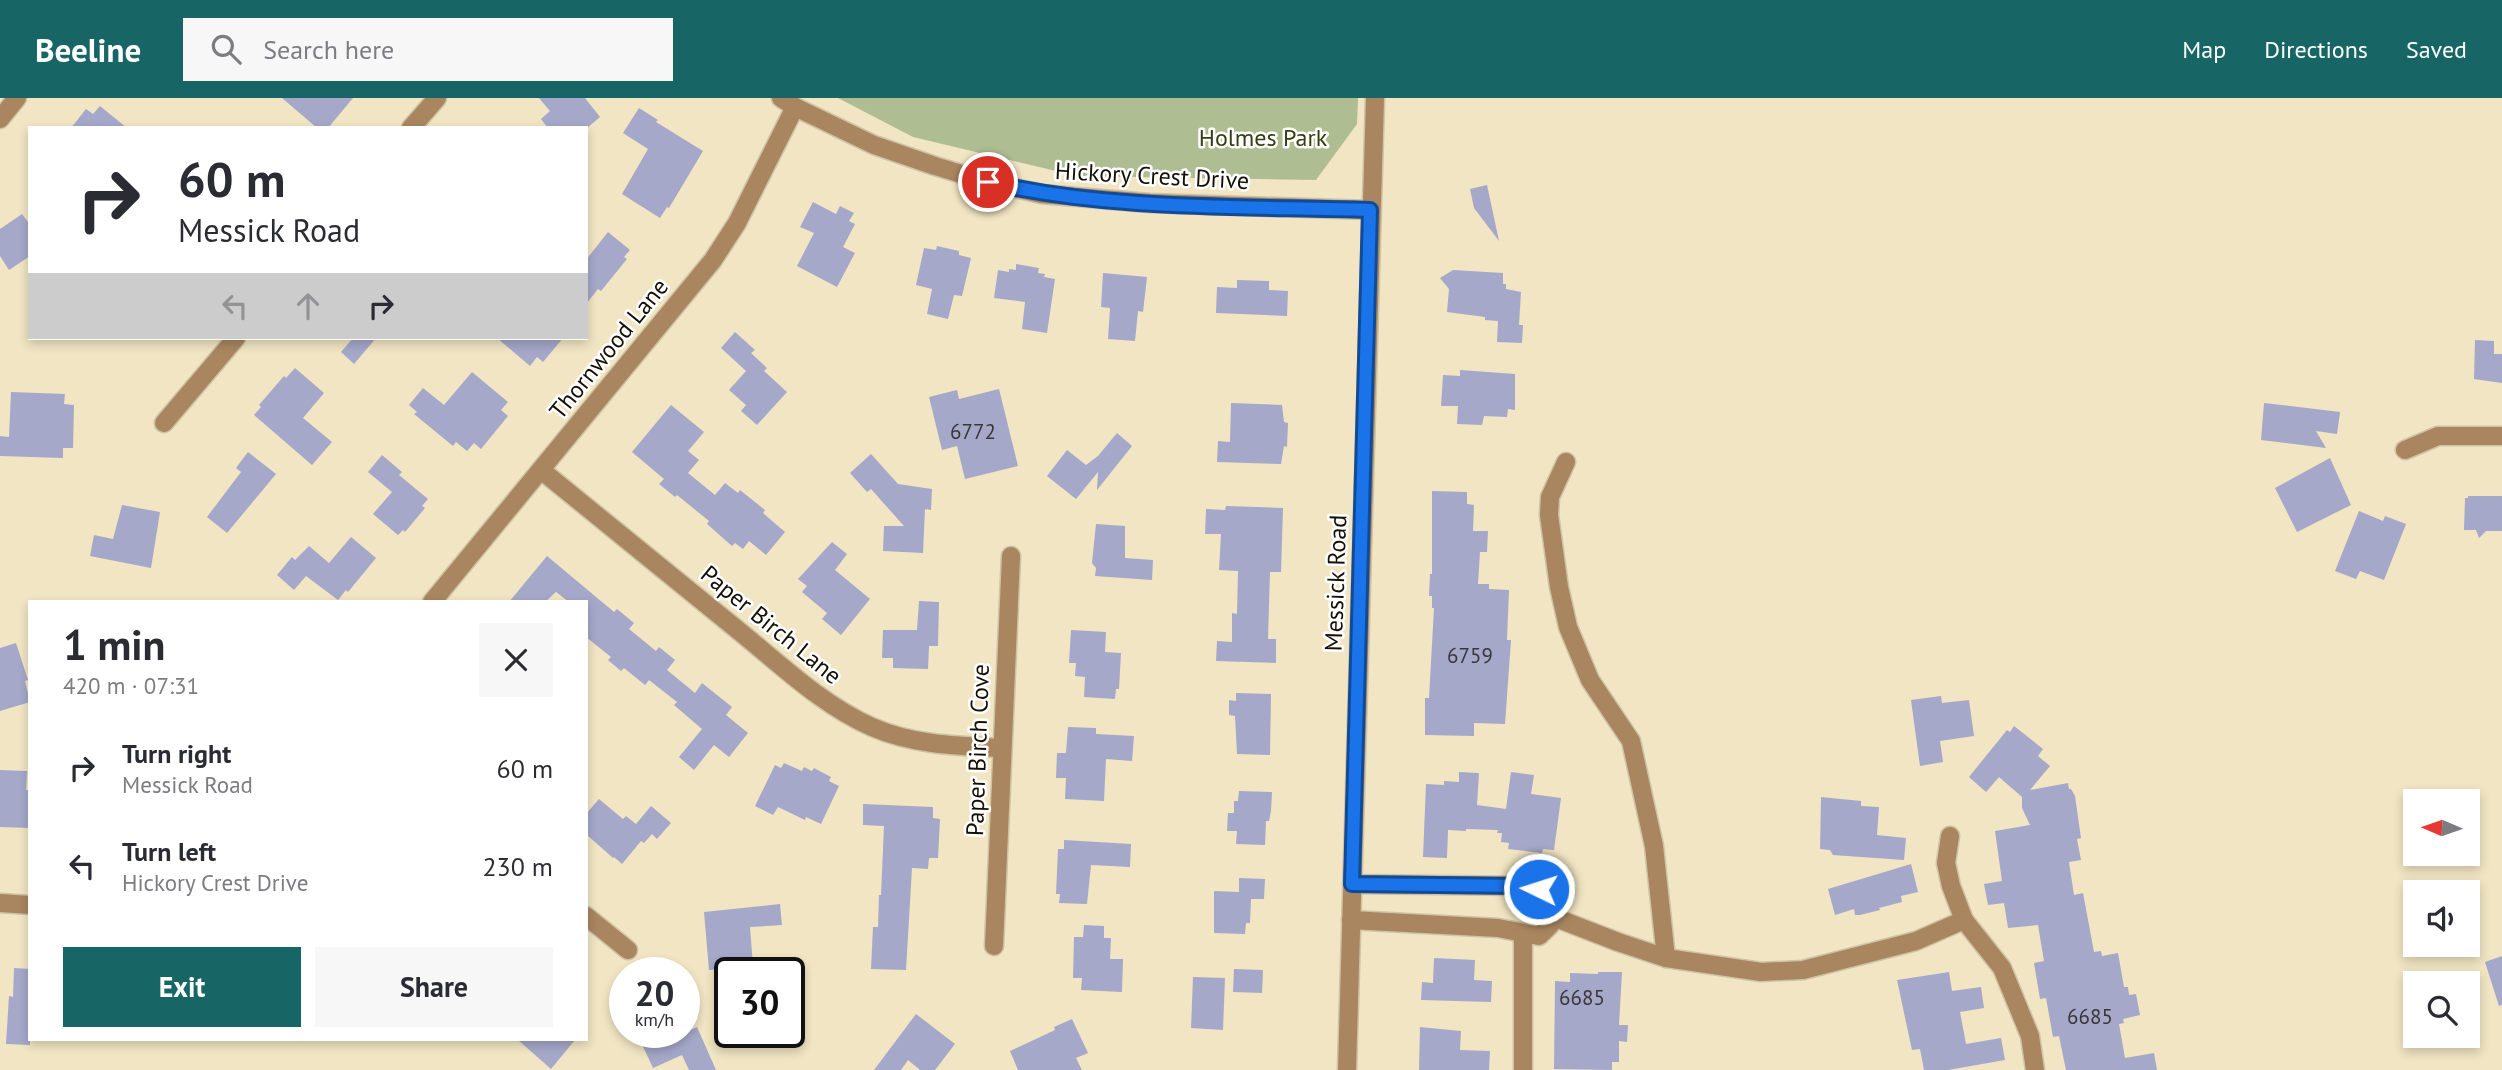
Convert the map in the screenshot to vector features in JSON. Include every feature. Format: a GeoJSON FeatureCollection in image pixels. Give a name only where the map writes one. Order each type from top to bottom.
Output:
{"type":"FeatureCollection","features":[{"type":"Feature","properties":{"kind":"street"},"geometry":{"type":"LineString","coordinates":[[0,119],[17,98]]}},
{"type":"Feature","properties":{"kind":"street"},"geometry":{"type":"LineString","coordinates":[[413,126],[437,98]]}},
{"type":"Feature","properties":{"kind":"street","name":"Messick Road"},"geometry":{"type":"LineString","coordinates":[[1347,1070],[1375,98]]}},
{"type":"Feature","properties":{"kind":"street","name":"Hickory Crest Drive"},"geometry":{"type":"LineString","coordinates":[[788,103],[874,145],[988,182],[1041,194],[1150,203],[1370,210]]}},
{"type":"Feature","properties":{"kind":"street","name":"Thornwood Lane"},"geometry":{"type":"LineString","coordinates":[[434,600],[713,260],[737,223],[788,103]]}},
{"type":"Feature","properties":{"kind":"street"},"geometry":{"type":"LineString","coordinates":[[164,423],[234,340]]}},
{"type":"Feature","properties":{"kind":"street"},"geometry":{"type":"LineString","coordinates":[[2405,450],[2438,436],[2502,436]]}},
{"type":"Feature","properties":{"kind":"street"},"geometry":{"type":"LineString","coordinates":[[1566,461],[1550,497],[1549,515],[1559,587],[1568,627],[1590,680],[1630,741],[1654,846],[1667,958]]}},
{"type":"Feature","properties":{"kind":"street","name":"Paper Birch Lane"},"geometry":{"type":"LineString","coordinates":[[541,470],[800,681],[849,716],[902,738],[928,743],[1002,748]]}},
{"type":"Feature","properties":{"kind":"street","name":"Paper Birch Cove"},"geometry":{"type":"LineString","coordinates":[[994,946],[1011,555]]}},
{"type":"Feature","properties":{"kind":"street"},"geometry":{"type":"LineString","coordinates":[[1950,836],[1946,863],[1951,886],[1964,920],[2002,968],[2030,1036],[2035,1070]]}},
{"type":"Feature","properties":{"kind":"street"},"geometry":{"type":"LineString","coordinates":[[1351,920],[1498,928],[1539,936],[1556,918],[1558,905],[1551,894],[1526,886],[1352,884]]}},
{"type":"Feature","properties":{"kind":"street"},"geometry":{"type":"LineString","coordinates":[[0,904],[28,905]]}},
{"type":"Feature","properties":{"kind":"street"},"geometry":{"type":"LineString","coordinates":[[588,918],[628,950]]}},
{"type":"Feature","properties":{"kind":"street"},"geometry":{"type":"LineString","coordinates":[[1556,918],[1618,943],[1667,958],[1761,972],[1803,970],[1916,941],[1964,920]]}},
{"type":"Feature","properties":{"kind":"street"},"geometry":{"type":"LineString","coordinates":[[1523,934],[1523,1070]]}},
{"type":"Feature","properties":{"kind":"green space","name":"Holmes Park"},"geometry":{"type":"Polygon","coordinates":[[[838,98],[1358,98],[1357,124],[1316,180],[1077,176],[913,137],[838,98]]]}},
{"type":"Feature","properties":{"kind":"building"},"geometry":{"type":"Polygon","coordinates":[[[282,98],[353,98],[330,126],[315,126],[282,98]]]}},
{"type":"Feature","properties":{"kind":"building"},"geometry":{"type":"Polygon","coordinates":[[[539,98],[585,98],[600,117],[588,127],[546,126],[541,119],[550,111],[539,98]]]}},
{"type":"Feature","properties":{"kind":"building"},"geometry":{"type":"Polygon","coordinates":[[[100,106],[125,126],[73,126],[86,109],[93,114],[100,106]]]}},
{"type":"Feature","properties":{"kind":"building"},"geometry":{"type":"Polygon","coordinates":[[[639,108],[658,120],[656,122],[703,151],[669,208],[667,207],[660,218],[622,194],[648,149],[623,133],[639,108]]]}},
{"type":"Feature","properties":{"kind":"building"},"geometry":{"type":"Polygon","coordinates":[[[1487,185],[1499,241],[1474,208],[1470,189],[1487,185]]]}},
{"type":"Feature","properties":{"kind":"building"},"geometry":{"type":"Polygon","coordinates":[[[813,202],[836,214],[840,206],[854,213],[849,221],[855,224],[843,247],[855,253],[837,287],[797,266],[814,233],[800,227],[813,202]]]}},
{"type":"Feature","properties":{"kind":"building"},"geometry":{"type":"Polygon","coordinates":[[[22,214],[28,222],[28,257],[9,270],[0,256],[0,229],[22,214]]]}},
{"type":"Feature","properties":{"kind":"building"},"geometry":{"type":"Polygon","coordinates":[[[608,232],[630,250],[624,257],[627,259],[601,291],[598,289],[588,302],[588,257],[608,232]]]}},
{"type":"Feature","properties":{"kind":"building"},"geometry":{"type":"Polygon","coordinates":[[[937,246],[959,251],[959,255],[971,258],[962,296],[954,295],[948,319],[927,314],[932,289],[916,285],[924,248],[936,250],[937,246]]]}},
{"type":"Feature","properties":{"kind":"building"},"geometry":{"type":"Polygon","coordinates":[[[1016,264],[1039,268],[1038,273],[1055,279],[1047,333],[1022,329],[1025,302],[994,298],[998,270],[1016,270],[1016,264]]]}},
{"type":"Feature","properties":{"kind":"building"},"geometry":{"type":"Polygon","coordinates":[[[1453,270],[1503,273],[1506,289],[1521,292],[1519,325],[1523,325],[1522,343],[1497,342],[1498,321],[1447,312],[1449,289],[1440,278],[1453,270]]]}},
{"type":"Feature","properties":{"kind":"building"},"geometry":{"type":"Polygon","coordinates":[[[1103,273],[1147,277],[1143,312],[1138,311],[1135,341],[1108,339],[1110,308],[1101,307],[1103,273]]]}},
{"type":"Feature","properties":{"kind":"building"},"geometry":{"type":"Polygon","coordinates":[[[1237,280],[1269,281],[1269,290],[1288,291],[1287,316],[1216,313],[1217,287],[1237,288],[1237,280]]]}},
{"type":"Feature","properties":{"kind":"building"},"geometry":{"type":"Polygon","coordinates":[[[735,332],[755,350],[751,353],[767,368],[764,371],[787,392],[757,425],[741,411],[746,405],[729,390],[746,371],[721,348],[735,332]]]}},
{"type":"Feature","properties":{"kind":"building"},"geometry":{"type":"Polygon","coordinates":[[[351,340],[374,340],[354,364],[341,352],[351,340]]]}},
{"type":"Feature","properties":{"kind":"building"},"geometry":{"type":"Polygon","coordinates":[[[499,340],[561,340],[543,362],[537,357],[530,366],[499,340]]]}},
{"type":"Feature","properties":{"kind":"building"},"geometry":{"type":"Polygon","coordinates":[[[2475,340],[2494,341],[2494,354],[2502,354],[2502,383],[2474,379],[2475,340]]]}},
{"type":"Feature","properties":{"kind":"building"},"geometry":{"type":"Polygon","coordinates":[[[295,368],[324,393],[303,418],[332,442],[312,465],[254,415],[261,407],[259,405],[284,376],[286,378],[295,368]]]}},
{"type":"Feature","properties":{"kind":"building"},"geometry":{"type":"Polygon","coordinates":[[[1460,370],[1515,374],[1515,410],[1508,409],[1507,417],[1484,416],[1482,425],[1457,424],[1458,406],[1441,406],[1443,375],[1460,376],[1460,370]]]}},
{"type":"Feature","properties":{"kind":"building"},"geometry":{"type":"Polygon","coordinates":[[[472,372],[508,402],[501,410],[508,416],[481,449],[474,443],[467,451],[456,442],[453,446],[414,414],[417,412],[409,405],[423,388],[444,405],[472,372]]]}},
{"type":"Feature","properties":{"kind":"building"},"geometry":{"type":"Polygon","coordinates":[[[999,389],[1018,466],[965,479],[957,446],[942,450],[929,397],[957,390],[959,399],[999,389]]]}},
{"type":"Feature","properties":{"kind":"building"},"geometry":{"type":"Polygon","coordinates":[[[11,392],[65,394],[64,404],[74,405],[73,448],[63,448],[63,458],[0,456],[0,436],[9,437],[11,392]]]}},
{"type":"Feature","properties":{"kind":"building"},"geometry":{"type":"Polygon","coordinates":[[[1231,403],[1282,405],[1284,422],[1288,423],[1287,447],[1284,446],[1281,464],[1217,462],[1218,441],[1230,442],[1231,403]]]}},
{"type":"Feature","properties":{"kind":"building"},"geometry":{"type":"Polygon","coordinates":[[[2264,403],[2340,412],[2337,434],[2316,431],[2326,448],[2261,440],[2264,403]]]}},
{"type":"Feature","properties":{"kind":"building"},"geometry":{"type":"Polygon","coordinates":[[[671,405],[704,432],[688,451],[699,460],[688,473],[715,495],[725,483],[738,493],[740,490],[765,510],[763,513],[785,532],[766,555],[749,541],[743,549],[735,543],[732,546],[707,524],[709,521],[659,484],[664,479],[632,452],[671,405]]]}},
{"type":"Feature","properties":{"kind":"building"},"geometry":{"type":"Polygon","coordinates":[[[1117,433],[1132,446],[1097,490],[1098,472],[1076,499],[1047,476],[1067,450],[1086,465],[1098,456],[1117,433]]]}},
{"type":"Feature","properties":{"kind":"building"},"geometry":{"type":"Polygon","coordinates":[[[248,452],[276,474],[227,533],[207,517],[241,472],[236,468],[248,452]]]}},
{"type":"Feature","properties":{"kind":"building"},"geometry":{"type":"Polygon","coordinates":[[[871,454],[898,484],[932,489],[931,510],[925,509],[923,553],[883,551],[884,526],[904,526],[871,489],[867,492],[850,473],[871,454]]]}},
{"type":"Feature","properties":{"kind":"building"},"geometry":{"type":"Polygon","coordinates":[[[382,455],[402,472],[399,475],[428,499],[422,506],[425,508],[405,532],[403,530],[398,535],[373,514],[392,492],[368,472],[382,455]]]}},
{"type":"Feature","properties":{"kind":"building"},"geometry":{"type":"Polygon","coordinates":[[[2330,458],[2351,505],[2297,532],[2275,488],[2330,458]]]}},
{"type":"Feature","properties":{"kind":"building"},"geometry":{"type":"Polygon","coordinates":[[[1432,491],[1467,492],[1467,504],[1474,505],[1473,531],[1488,531],[1487,552],[1480,552],[1478,584],[1489,584],[1489,589],[1509,590],[1507,640],[1511,640],[1505,724],[1474,723],[1474,736],[1425,735],[1425,698],[1429,698],[1434,608],[1432,596],[1429,596],[1432,574],[1432,491]]]}},
{"type":"Feature","properties":{"kind":"building"},"geometry":{"type":"Polygon","coordinates":[[[2502,496],[2502,531],[2486,531],[2479,538],[2476,530],[2464,530],[2465,498],[2502,496]]]}},
{"type":"Feature","properties":{"kind":"building"},"geometry":{"type":"Polygon","coordinates":[[[122,505],[160,512],[151,568],[90,556],[94,535],[113,539],[122,505]]]}},
{"type":"Feature","properties":{"kind":"building"},"geometry":{"type":"Polygon","coordinates":[[[1226,506],[1283,508],[1281,572],[1270,572],[1268,639],[1276,639],[1276,663],[1216,661],[1217,641],[1232,642],[1232,613],[1237,614],[1238,571],[1219,570],[1221,534],[1205,534],[1206,509],[1225,510],[1226,506]]]}},
{"type":"Feature","properties":{"kind":"building"},"geometry":{"type":"Polygon","coordinates":[[[2359,511],[2383,521],[2385,516],[2406,524],[2384,580],[2360,571],[2356,579],[2335,571],[2359,511]]]}},
{"type":"Feature","properties":{"kind":"building"},"geometry":{"type":"Polygon","coordinates":[[[1096,524],[1125,526],[1125,558],[1153,560],[1152,580],[1095,576],[1096,568],[1092,563],[1096,524]]]}},
{"type":"Feature","properties":{"kind":"building"},"geometry":{"type":"Polygon","coordinates":[[[351,537],[376,558],[338,600],[306,576],[294,590],[277,575],[292,557],[295,560],[309,546],[329,563],[351,537]]]}},
{"type":"Feature","properties":{"kind":"building"},"geometry":{"type":"Polygon","coordinates":[[[832,542],[847,554],[835,570],[870,599],[841,635],[822,619],[827,613],[802,592],[807,586],[798,579],[832,542]]]}},
{"type":"Feature","properties":{"kind":"building"},"geometry":{"type":"Polygon","coordinates":[[[547,556],[614,612],[617,609],[634,623],[629,629],[656,651],[659,647],[675,660],[667,670],[695,693],[702,683],[732,707],[726,715],[748,733],[729,757],[714,745],[694,770],[679,757],[702,729],[674,705],[677,702],[649,680],[645,685],[624,668],[621,671],[608,660],[611,657],[588,639],[588,600],[566,600],[556,592],[547,600],[511,600],[547,556]]]}},
{"type":"Feature","properties":{"kind":"building"},"geometry":{"type":"Polygon","coordinates":[[[919,601],[939,602],[938,646],[929,646],[928,669],[893,668],[893,658],[882,658],[883,630],[917,630],[919,601]]]}},
{"type":"Feature","properties":{"kind":"building"},"geometry":{"type":"Polygon","coordinates":[[[1071,630],[1106,632],[1105,652],[1121,653],[1119,689],[1116,689],[1115,699],[1084,697],[1085,677],[1075,676],[1076,663],[1069,663],[1071,630]]]}},
{"type":"Feature","properties":{"kind":"building"},"geometry":{"type":"Polygon","coordinates":[[[16,643],[28,680],[25,681],[28,703],[0,711],[0,648],[16,643]]]}},
{"type":"Feature","properties":{"kind":"building"},"geometry":{"type":"Polygon","coordinates":[[[1236,693],[1271,694],[1270,755],[1237,754],[1235,716],[1229,715],[1229,700],[1236,701],[1236,693]]]}},
{"type":"Feature","properties":{"kind":"building"},"geometry":{"type":"Polygon","coordinates":[[[1941,696],[1942,703],[1969,700],[1974,736],[1940,741],[1943,762],[1920,766],[1911,700],[1941,696]]]}},
{"type":"Feature","properties":{"kind":"building"},"geometry":{"type":"Polygon","coordinates":[[[2014,726],[2043,749],[2038,756],[2050,766],[2030,790],[2068,783],[2075,796],[2081,860],[2069,862],[2074,895],[2083,893],[2094,952],[2101,951],[2102,956],[2118,953],[2124,987],[2128,987],[2129,995],[2136,994],[2140,1015],[2123,1019],[2124,1023],[2119,1024],[2125,1058],[2154,1053],[2157,1070],[2066,1070],[2059,1036],[2053,1037],[2046,998],[2040,999],[2034,963],[2044,961],[2038,925],[2008,928],[2004,903],[1988,905],[1984,884],[2002,881],[1995,831],[2030,825],[2022,808],[2022,797],[1999,777],[1986,792],[1969,777],[2007,730],[2010,732],[2014,726]]]}},
{"type":"Feature","properties":{"kind":"building"},"geometry":{"type":"Polygon","coordinates":[[[1068,727],[1096,728],[1096,734],[1134,736],[1132,761],[1106,759],[1104,801],[1065,799],[1066,778],[1056,778],[1057,753],[1066,753],[1068,727]]]}},
{"type":"Feature","properties":{"kind":"building"},"geometry":{"type":"Polygon","coordinates":[[[784,763],[802,771],[804,767],[812,771],[814,768],[831,777],[829,781],[839,786],[821,824],[806,817],[805,820],[778,807],[773,815],[755,806],[775,765],[781,768],[784,763]]]}},
{"type":"Feature","properties":{"kind":"building"},"geometry":{"type":"Polygon","coordinates":[[[0,770],[27,771],[28,828],[0,827],[0,770]]]}},
{"type":"Feature","properties":{"kind":"building"},"geometry":{"type":"Polygon","coordinates":[[[1459,772],[1479,773],[1477,805],[1506,809],[1511,772],[1534,775],[1531,794],[1561,798],[1554,850],[1543,849],[1542,853],[1508,849],[1509,843],[1501,842],[1502,833],[1497,833],[1498,830],[1466,829],[1448,830],[1447,858],[1423,857],[1426,784],[1459,782],[1459,772]]]}},
{"type":"Feature","properties":{"kind":"building"},"geometry":{"type":"Polygon","coordinates":[[[1239,791],[1272,792],[1269,821],[1266,821],[1265,845],[1236,844],[1237,831],[1227,831],[1228,813],[1234,813],[1234,801],[1238,801],[1239,791]]]}},
{"type":"Feature","properties":{"kind":"building"},"geometry":{"type":"Polygon","coordinates":[[[1821,797],[1861,801],[1861,806],[1879,807],[1877,835],[1906,838],[1904,860],[1833,855],[1830,850],[1820,849],[1821,797]]]}},
{"type":"Feature","properties":{"kind":"building"},"geometry":{"type":"Polygon","coordinates":[[[599,799],[623,819],[626,816],[636,824],[651,806],[671,823],[657,839],[652,834],[644,843],[641,841],[622,864],[588,836],[588,812],[599,799]]]}},
{"type":"Feature","properties":{"kind":"building"},"geometry":{"type":"Polygon","coordinates":[[[863,804],[933,807],[933,818],[940,819],[938,858],[929,858],[928,869],[912,868],[906,970],[871,969],[873,927],[878,927],[881,895],[884,826],[863,825],[863,804]]]}},
{"type":"Feature","properties":{"kind":"building"},"geometry":{"type":"Polygon","coordinates":[[[1064,840],[1131,844],[1130,867],[1091,865],[1087,904],[1059,903],[1060,894],[1056,894],[1058,849],[1064,849],[1064,840]]]}},
{"type":"Feature","properties":{"kind":"building"},"geometry":{"type":"Polygon","coordinates":[[[1911,864],[1918,892],[1901,896],[1902,902],[1879,908],[1880,910],[1855,915],[1854,909],[1835,915],[1828,889],[1911,864]]]}},
{"type":"Feature","properties":{"kind":"building"},"geometry":{"type":"Polygon","coordinates":[[[1239,878],[1265,879],[1264,899],[1251,899],[1250,923],[1246,923],[1245,934],[1214,933],[1214,891],[1239,892],[1239,878]]]}},
{"type":"Feature","properties":{"kind":"building"},"geometry":{"type":"Polygon","coordinates":[[[780,904],[782,925],[750,927],[752,957],[714,957],[714,970],[709,970],[704,912],[780,904]]]}},
{"type":"Feature","properties":{"kind":"building"},"geometry":{"type":"Polygon","coordinates":[[[1084,925],[1104,926],[1104,938],[1111,938],[1110,959],[1123,959],[1122,992],[1081,990],[1082,978],[1073,978],[1074,937],[1083,937],[1084,925]]]}},
{"type":"Feature","properties":{"kind":"building"},"geometry":{"type":"Polygon","coordinates":[[[2502,956],[2502,1005],[2499,1006],[2485,962],[2502,956]]]}},
{"type":"Feature","properties":{"kind":"building"},"geometry":{"type":"Polygon","coordinates":[[[1434,958],[1475,960],[1474,980],[1492,981],[1491,1002],[1421,1000],[1422,982],[1433,983],[1434,958]]]}},
{"type":"Feature","properties":{"kind":"building"},"geometry":{"type":"Polygon","coordinates":[[[14,968],[28,969],[30,1045],[6,1044],[9,996],[13,997],[14,968]]]}},
{"type":"Feature","properties":{"kind":"building"},"geometry":{"type":"Polygon","coordinates":[[[1234,969],[1263,970],[1262,993],[1233,992],[1234,969]]]}},
{"type":"Feature","properties":{"kind":"building"},"geometry":{"type":"Polygon","coordinates":[[[1622,972],[1619,1025],[1628,1025],[1627,1042],[1619,1041],[1619,1062],[1612,1062],[1612,1070],[1554,1069],[1555,981],[1570,982],[1570,973],[1622,972]]]}},
{"type":"Feature","properties":{"kind":"building"},"geometry":{"type":"Polygon","coordinates":[[[1949,972],[1952,991],[1981,987],[1984,1008],[1960,1012],[1966,1044],[2001,1038],[2005,1060],[1948,1070],[1924,1070],[1920,1049],[1912,1050],[1897,980],[1949,972]]]}},
{"type":"Feature","properties":{"kind":"building"},"geometry":{"type":"Polygon","coordinates":[[[1193,977],[1225,978],[1223,1030],[1191,1028],[1193,977]]]}},
{"type":"Feature","properties":{"kind":"building"},"geometry":{"type":"Polygon","coordinates":[[[916,1014],[955,1044],[935,1070],[920,1070],[908,1060],[901,1070],[874,1070],[916,1014]]]}},
{"type":"Feature","properties":{"kind":"building"},"geometry":{"type":"Polygon","coordinates":[[[1072,1019],[1088,1053],[1076,1058],[1082,1070],[1018,1070],[1010,1051],[1072,1019]]]}},
{"type":"Feature","properties":{"kind":"building"},"geometry":{"type":"Polygon","coordinates":[[[1420,1027],[1461,1031],[1460,1050],[1490,1051],[1489,1070],[1419,1070],[1420,1027]]]}},
{"type":"Feature","properties":{"kind":"building"},"geometry":{"type":"Polygon","coordinates":[[[700,1034],[716,1070],[689,1070],[682,1055],[653,1068],[644,1048],[700,1048],[700,1034]]]}},
{"type":"Feature","properties":{"kind":"building"},"geometry":{"type":"Polygon","coordinates":[[[519,1041],[574,1041],[551,1069],[519,1041]]]}},
{"type":"Feature","properties":{"kind":"route"},"geometry":{"type":"LineString","coordinates":[[988,182],[1041,194],[1092,200],[1370,210],[1352,884],[1526,886],[1539,889]]}}]}
